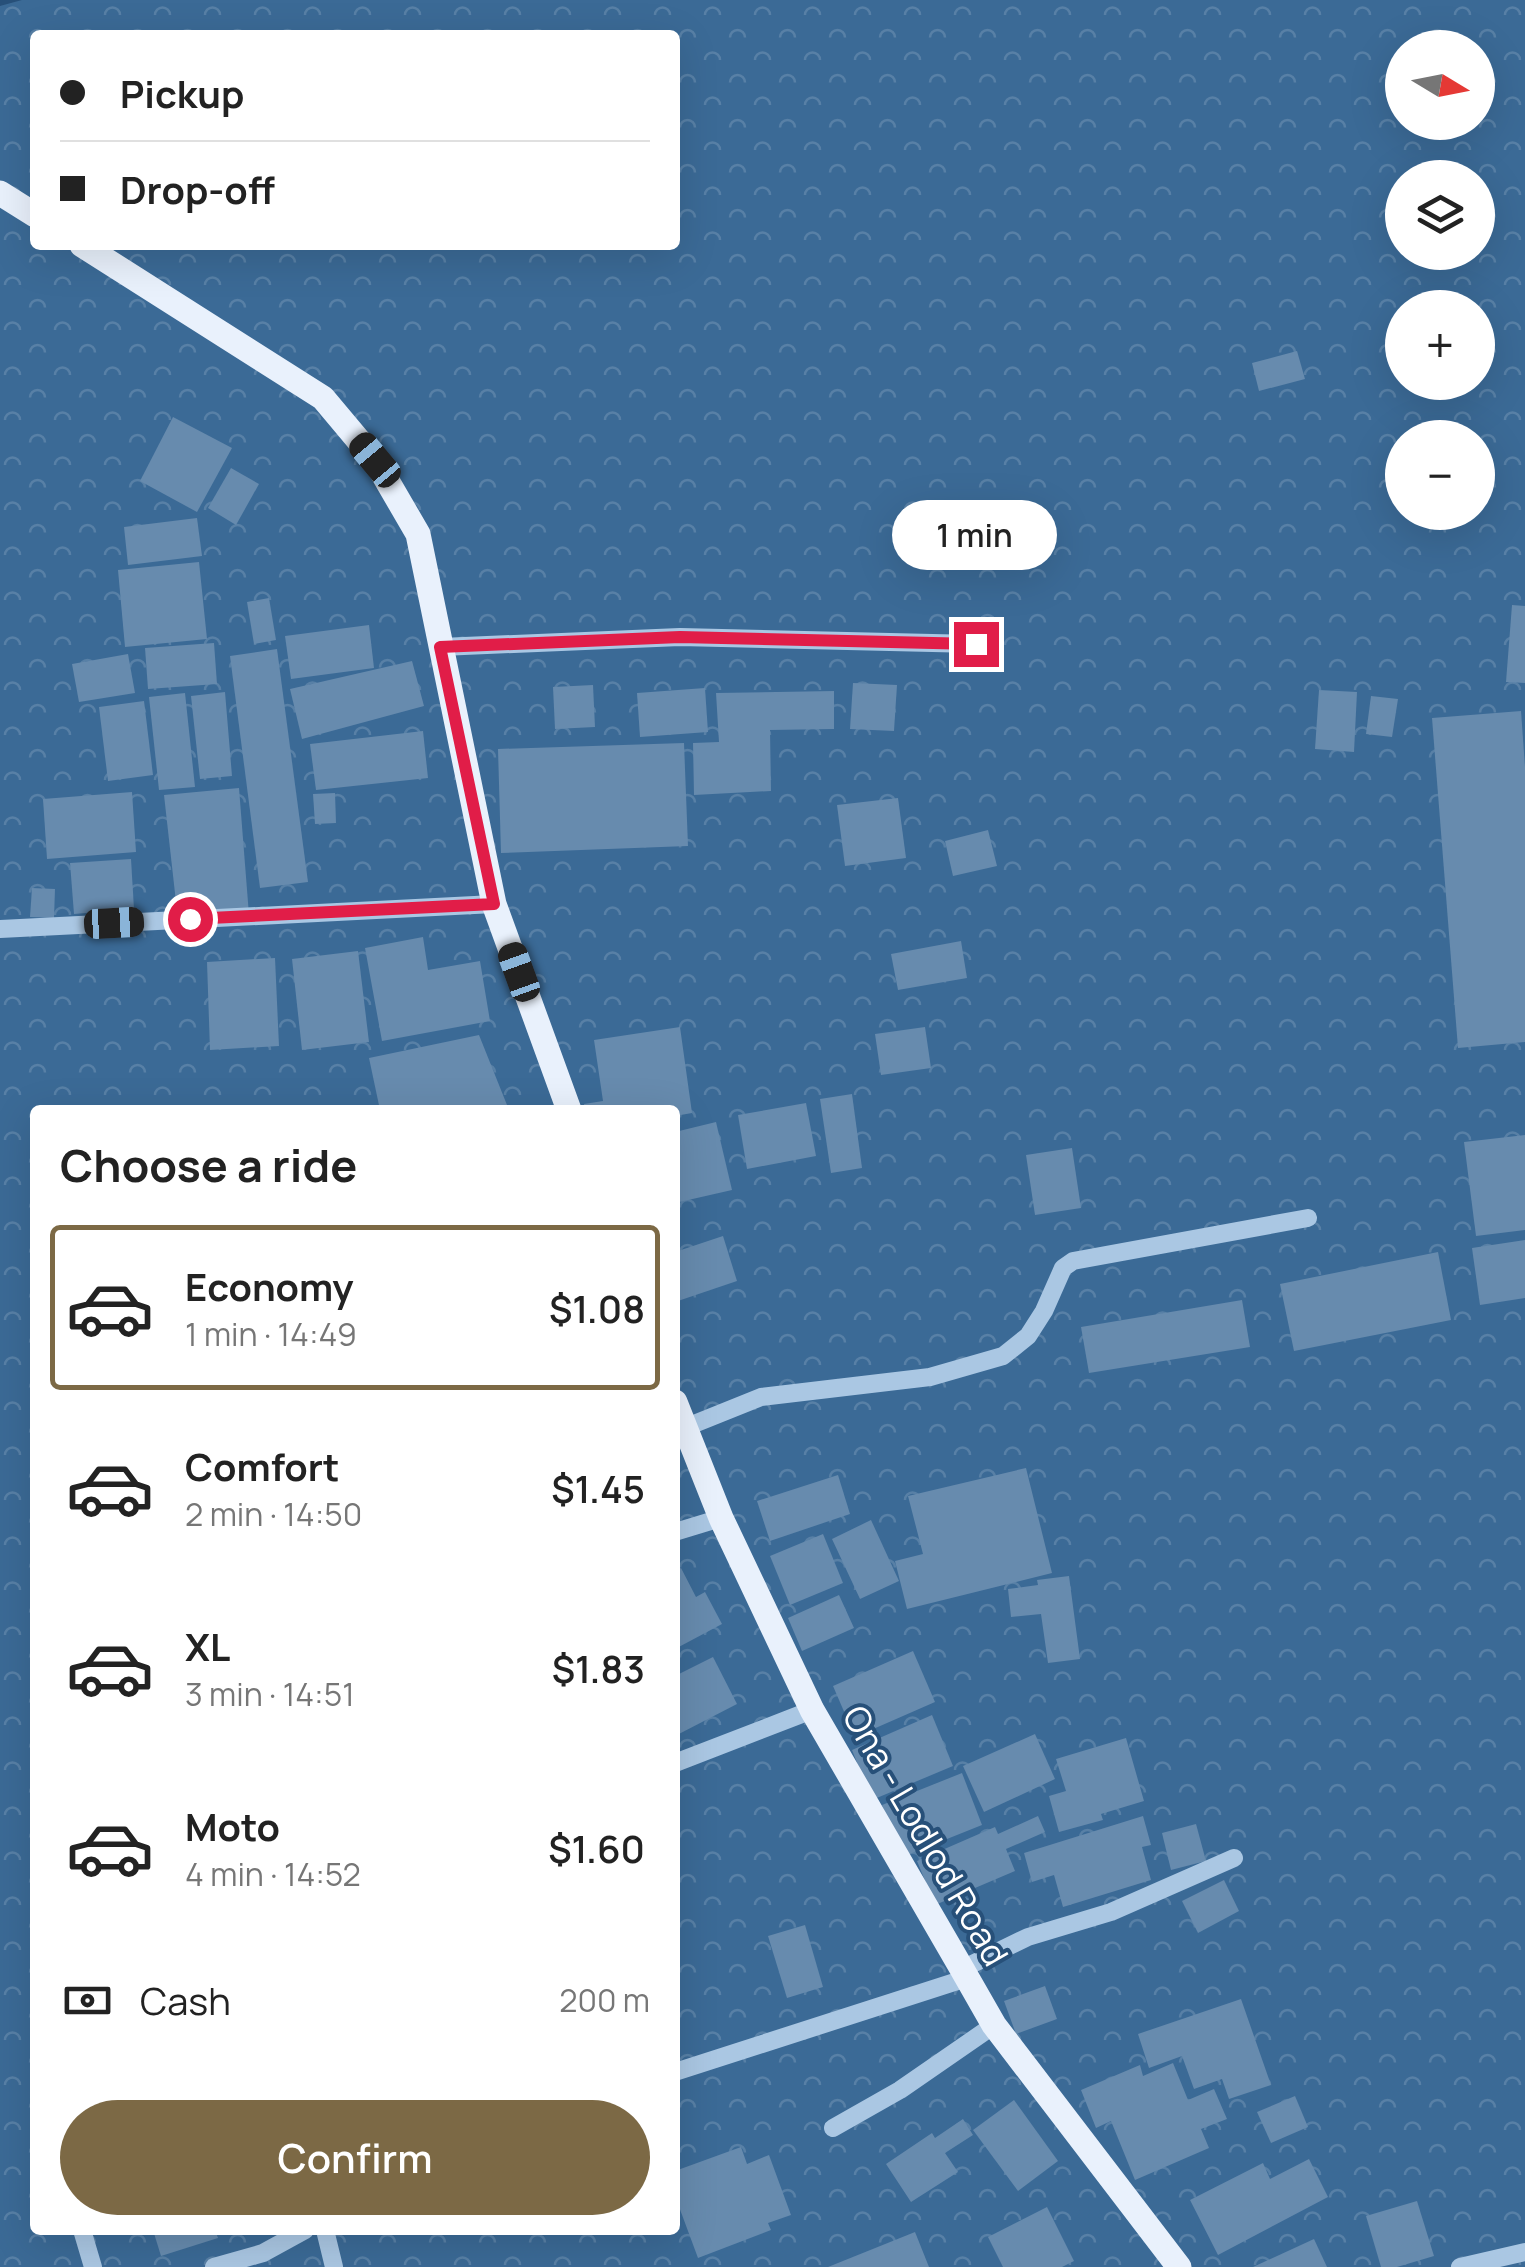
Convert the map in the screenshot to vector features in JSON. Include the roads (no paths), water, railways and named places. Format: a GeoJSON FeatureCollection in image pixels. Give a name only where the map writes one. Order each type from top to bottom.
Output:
{"type":"FeatureCollection","features":[{"type":"Feature","properties":{"kind":"main road"},"geometry":{"type":"LineString","coordinates":[[0,193],[30,212]]}},
{"type":"Feature","properties":{"kind":"main road"},"geometry":{"type":"LineString","coordinates":[[90,250],[324,398],[375,460],[418,534],[494,904],[567,1105]]}},
{"type":"Feature","properties":{"kind":"main road","name":"Ona - Lodlod Road"},"geometry":{"type":"LineString","coordinates":[[680,1416],[721,1518],[812,1710],[964,1974],[994,2025],[1179,2267]]}},
{"type":"Feature","properties":{"kind":"street"},"geometry":{"type":"LineString","coordinates":[[440,647],[680,637],[976,644]]}},
{"type":"Feature","properties":{"kind":"street"},"geometry":{"type":"LineString","coordinates":[[0,929],[494,904]]}},
{"type":"Feature","properties":{"kind":"street"},"geometry":{"type":"LineString","coordinates":[[684,1428],[760,1397],[911,1380],[1003,1356],[1028,1336],[1063,1268],[1073,1260],[1308,1218]]}},
{"type":"Feature","properties":{"kind":"street"},"geometry":{"type":"LineString","coordinates":[[680,1530],[721,1518]]}},
{"type":"Feature","properties":{"kind":"street"},"geometry":{"type":"LineString","coordinates":[[680,1761],[812,1710]]}},
{"type":"Feature","properties":{"kind":"street"},"geometry":{"type":"LineString","coordinates":[[680,2070],[964,1974],[1028,1937],[1112,1912],[1234,1858]]}},
{"type":"Feature","properties":{"kind":"street"},"geometry":{"type":"LineString","coordinates":[[833,2128],[900,2090],[994,2025]]}},
{"type":"Feature","properties":{"kind":"street"},"geometry":{"type":"LineString","coordinates":[[83,2235],[93,2267]]}},
{"type":"Feature","properties":{"kind":"street"},"geometry":{"type":"LineString","coordinates":[[214,2267],[265,2260],[298,2235]]}},
{"type":"Feature","properties":{"kind":"street"},"geometry":{"type":"LineString","coordinates":[[326,2235],[334,2267]]}},
{"type":"Feature","properties":{"kind":"street"},"geometry":{"type":"LineString","coordinates":[[1460,2267],[1525,2252]]}}]}
